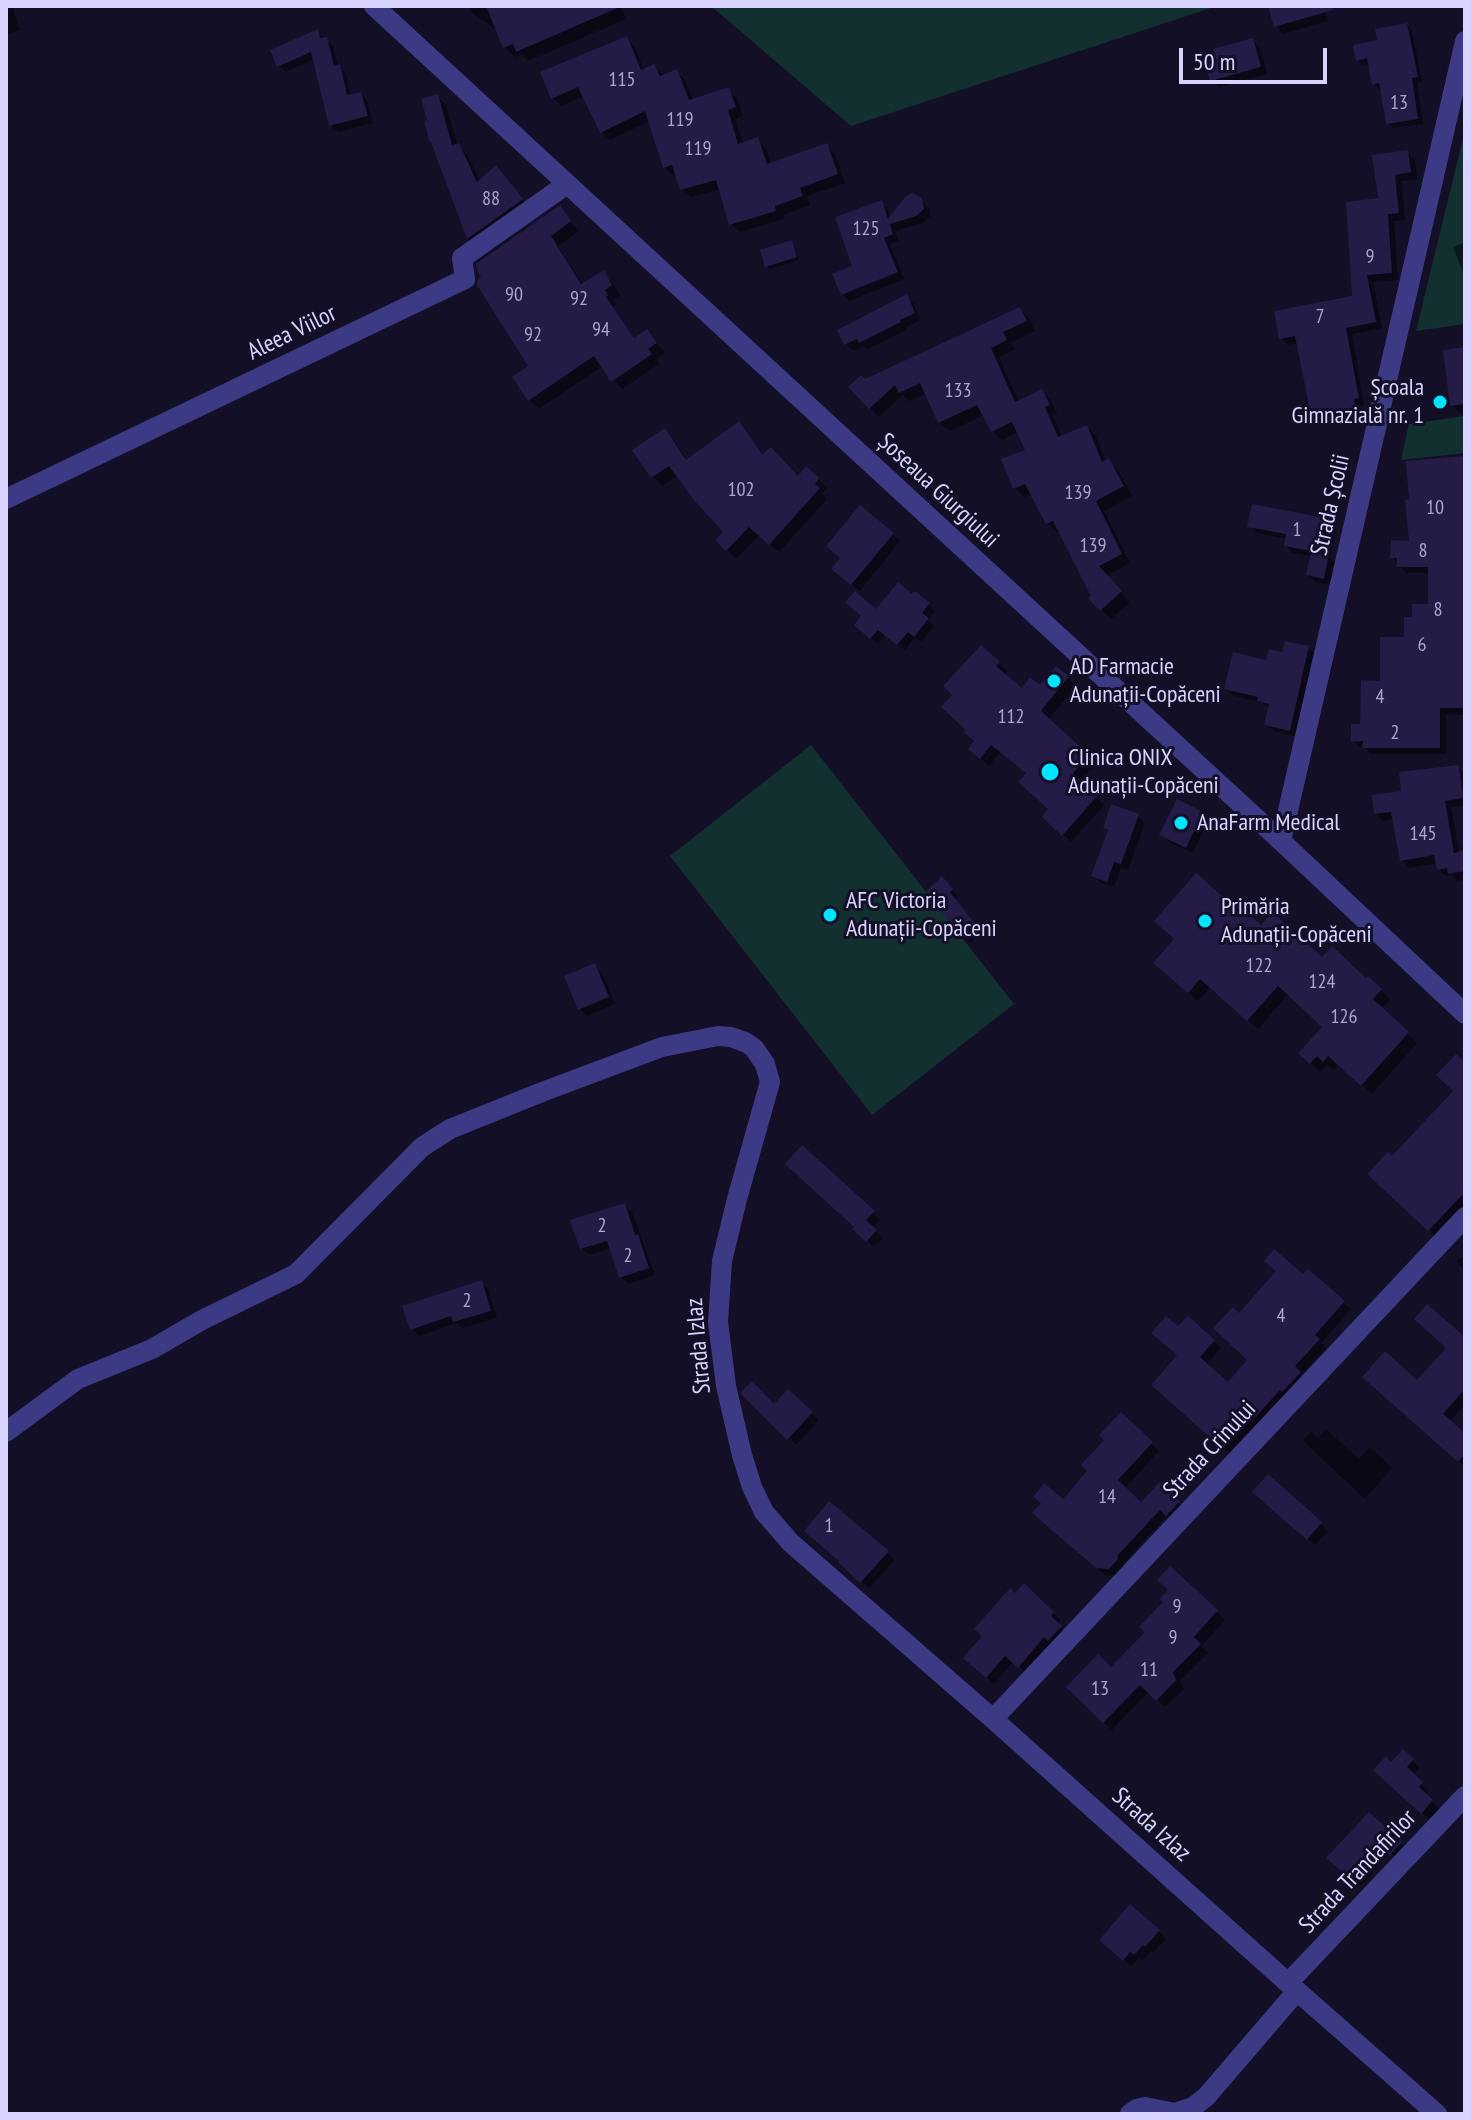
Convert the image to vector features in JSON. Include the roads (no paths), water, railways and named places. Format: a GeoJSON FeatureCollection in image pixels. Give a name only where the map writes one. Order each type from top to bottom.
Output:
{"type":"FeatureCollection","features":[{"type":"Feature","properties":{"kind":"street","name":"Șoseaua Giurgiului"},"geometry":{"type":"LineString","coordinates":[[374,6],[1465,1014]]}},
{"type":"Feature","properties":{"kind":"street","name":"Strada Școlii"},"geometry":{"type":"LineString","coordinates":[[1281,841],[1465,41]]}},
{"type":"Feature","properties":{"kind":"street","name":"Aleea Viilor"},"geometry":{"type":"LineString","coordinates":[[6,499],[465,279],[462,258],[567,184]]}},
{"type":"Feature","properties":{"kind":"street","name":"Strada Izlaz"},"geometry":{"type":"LineString","coordinates":[[6,1432],[78,1379],[152,1349],[202,1320],[296,1274],[422,1147],[450,1129],[662,1047],[718,1036],[745,1042],[765,1064],[770,1082],[722,1261],[718,1322],[726,1386],[742,1455],[764,1512],[791,1543],[1437,2114]]}},
{"type":"Feature","properties":{"kind":"street","name":"Strada Crinului"},"geometry":{"type":"LineString","coordinates":[[993,1719],[1465,1217]]}},
{"type":"Feature","properties":{"kind":"street","name":"Strada Trandafirilor"},"geometry":{"type":"LineString","coordinates":[[1130,2114],[1145,2107],[1175,2113],[1193,2107],[1206,2097],[1293,1987],[1465,1796]]}},
{"type":"Feature","properties":{"kind":"place","name":"Școala Gimnazială nr. 1"},"geometry":{"type":"Point","coordinates":[1440,402]}},
{"type":"Feature","properties":{"kind":"place","name":"AD Farmacie Adunații-Copăceni"},"geometry":{"type":"Point","coordinates":[1054,681]}},
{"type":"Feature","properties":{"kind":"place","name":"Clinica ONIX Adunații-Copăceni"},"geometry":{"type":"Point","coordinates":[1050,772]}},
{"type":"Feature","properties":{"kind":"place","name":"AnaFarm Medical"},"geometry":{"type":"Point","coordinates":[1181,823]}},
{"type":"Feature","properties":{"kind":"place","name":"AFC Victoria Adunații-Copăceni"},"geometry":{"type":"Point","coordinates":[830,915]}},
{"type":"Feature","properties":{"kind":"place","name":"Primăria Adunații-Copăceni"},"geometry":{"type":"Point","coordinates":[1205,921]}}]}
